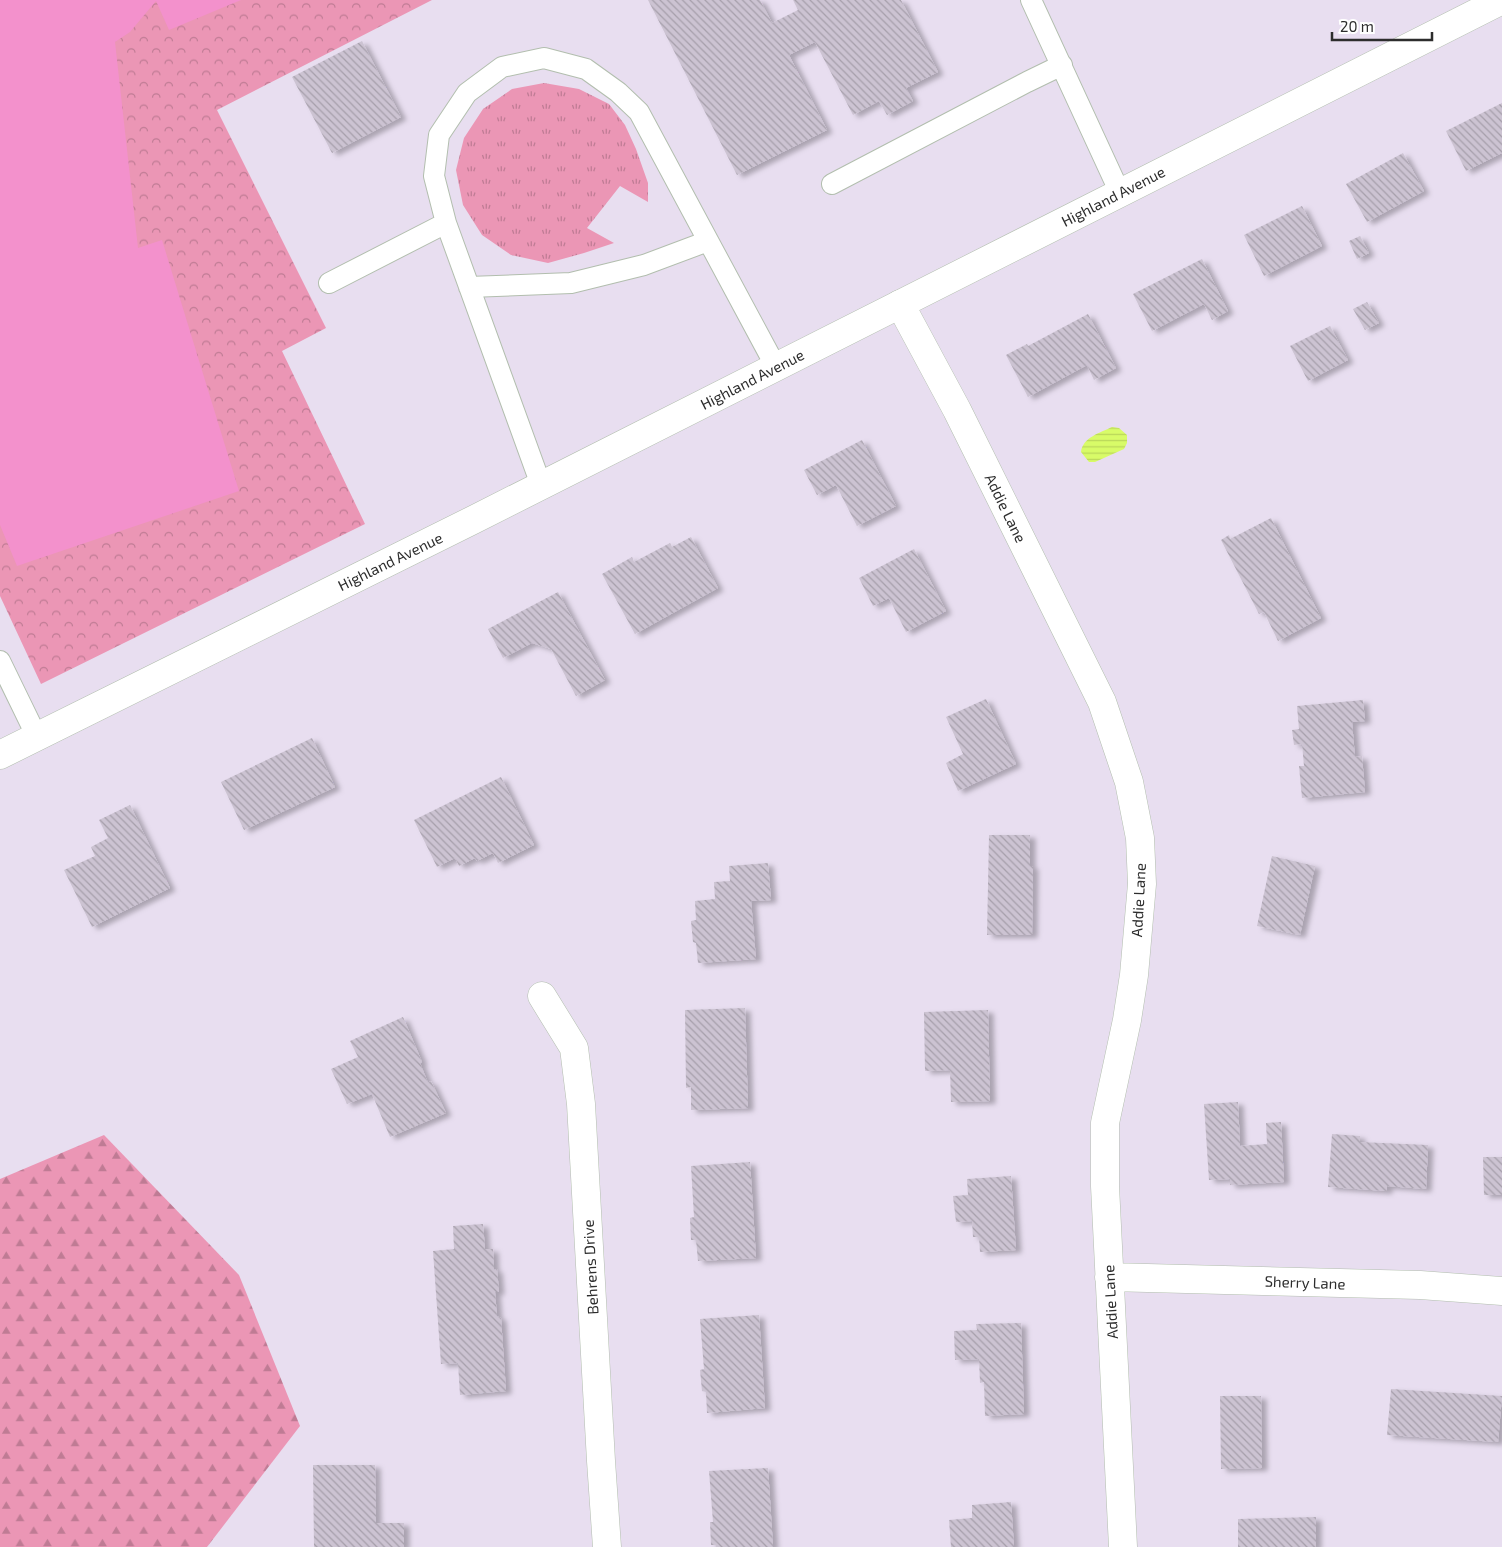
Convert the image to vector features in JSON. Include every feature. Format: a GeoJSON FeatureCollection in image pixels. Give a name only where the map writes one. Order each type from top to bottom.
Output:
{"type":"FeatureCollection","features":[{"type":"Feature","properties":{"kind":"street","name":"Highland Avenue"},"geometry":{"type":"LineString","coordinates":[[0,755],[542,485],[1502,0]]}},
{"type":"Feature","properties":{"kind":"street","name":"Addie Lane"},"geometry":{"type":"LineString","coordinates":[[900,304],[957,410],[1102,702],[1129,782],[1140,838],[1142,884],[1134,975],[1105,1122],[1105,1186],[1109,1277],[1124,1547]]}},
{"type":"Feature","properties":{"kind":"street","name":"Behrens Drive"},"geometry":{"type":"LineString","coordinates":[[542,996],[574,1048],[581,1104],[607,1547]]}},
{"type":"Feature","properties":{"kind":"street","name":"Sherry Lane"},"geometry":{"type":"LineString","coordinates":[[1109,1277],[1420,1285],[1502,1291]]}},
{"type":"Feature","properties":{"kind":"lane"},"geometry":{"type":"LineString","coordinates":[[1031,0],[1120,193]]}},
{"type":"Feature","properties":{"kind":"lane"},"geometry":{"type":"LineString","coordinates":[[542,485],[446,223],[434,176],[439,135],[467,93],[502,67],[544,58],[586,69],[618,92],[639,112],[776,367]]}},
{"type":"Feature","properties":{"kind":"lane"},"geometry":{"type":"LineString","coordinates":[[832,184],[1062,65]]}},
{"type":"Feature","properties":{"kind":"lane"},"geometry":{"type":"LineString","coordinates":[[329,283],[446,223]]}},
{"type":"Feature","properties":{"kind":"lane"},"geometry":{"type":"LineString","coordinates":[[469,286],[571,283],[644,266],[708,240]]}},
{"type":"Feature","properties":{"kind":"lane"},"geometry":{"type":"LineString","coordinates":[[0,661],[37,737]]}},
{"type":"Feature","properties":{"kind":"green space"},"geometry":{"type":"Polygon","coordinates":[[[0,0],[432,0],[217,110],[326,328],[282,351],[365,524],[41,684],[0,596],[0,0]]]}},
{"type":"Feature","properties":{"kind":"green space"},"geometry":{"type":"Polygon","coordinates":[[[544,83],[579,89],[609,104],[625,125],[648,183],[648,202],[620,186],[587,228],[614,243],[548,263],[511,255],[482,235],[463,205],[456,170],[464,138],[483,109],[512,89],[544,83]]]}},
{"type":"Feature","properties":{"kind":"green space"},"geometry":{"type":"Polygon","coordinates":[[[104,1135],[239,1275],[300,1426],[207,1547],[0,1547],[0,1179],[104,1135]]]}},
{"type":"Feature","properties":{"kind":"shaded area"},"geometry":{"type":"Polygon","coordinates":[[[0,0],[241,0],[169,30],[156,1],[130,32],[115,42],[138,248],[162,240],[239,491],[17,566],[0,525],[0,0]]]}},
{"type":"Feature","properties":{"kind":"shaded area"},"geometry":{"type":"Polygon","coordinates":[[[1112,427],[1119,428],[1127,435],[1127,443],[1124,449],[1095,462],[1089,462],[1081,452],[1082,447],[1093,436],[1112,427]]]}},
{"type":"Feature","properties":{"kind":"building"},"geometry":{"type":"Polygon","coordinates":[[[648,0],[760,0],[772,23],[798,10],[793,0],[901,0],[938,72],[906,88],[913,101],[887,115],[879,101],[853,115],[815,42],[789,55],[827,130],[737,175],[648,0]]]}},
{"type":"Feature","properties":{"kind":"building"},"geometry":{"type":"Polygon","coordinates":[[[362,41],[401,117],[332,153],[292,77],[362,41]]]}},
{"type":"Feature","properties":{"kind":"building"},"geometry":{"type":"Polygon","coordinates":[[[1502,103],[1502,153],[1466,171],[1446,131],[1502,103]]]}},
{"type":"Feature","properties":{"kind":"building"},"geometry":{"type":"Polygon","coordinates":[[[1403,153],[1424,191],[1367,222],[1346,184],[1403,153]]]}},
{"type":"Feature","properties":{"kind":"building"},"geometry":{"type":"Polygon","coordinates":[[[1302,206],[1322,246],[1264,276],[1244,235],[1302,206]]]}},
{"type":"Feature","properties":{"kind":"building"},"geometry":{"type":"Polygon","coordinates":[[[1360,236],[1369,253],[1357,259],[1349,241],[1360,236]]]}},
{"type":"Feature","properties":{"kind":"building"},"geometry":{"type":"Polygon","coordinates":[[[1202,259],[1228,311],[1212,320],[1204,304],[1152,331],[1133,294],[1202,259]]]}},
{"type":"Feature","properties":{"kind":"building"},"geometry":{"type":"Polygon","coordinates":[[[1367,302],[1379,323],[1365,330],[1353,309],[1367,302]]]}},
{"type":"Feature","properties":{"kind":"building"},"geometry":{"type":"Polygon","coordinates":[[[1088,314],[1116,368],[1094,380],[1087,365],[1028,397],[1006,355],[1027,344],[1028,346],[1088,314]]]}},
{"type":"Feature","properties":{"kind":"building"},"geometry":{"type":"Polygon","coordinates":[[[1330,326],[1348,360],[1308,381],[1290,346],[1330,326]]]}},
{"type":"Feature","properties":{"kind":"building"},"geometry":{"type":"Polygon","coordinates":[[[862,440],[896,506],[857,526],[836,485],[817,495],[804,470],[862,440]]]}},
{"type":"Feature","properties":{"kind":"building"},"geometry":{"type":"Polygon","coordinates":[[[1271,518],[1321,618],[1278,641],[1264,612],[1259,614],[1221,540],[1229,535],[1230,539],[1271,518]]]}},
{"type":"Feature","properties":{"kind":"building"},"geometry":{"type":"Polygon","coordinates":[[[691,537],[718,588],[635,634],[602,574],[632,557],[634,562],[670,543],[672,547],[691,537]]]}},
{"type":"Feature","properties":{"kind":"building"},"geometry":{"type":"Polygon","coordinates":[[[914,549],[946,611],[906,632],[889,598],[873,606],[859,578],[914,549]]]}},
{"type":"Feature","properties":{"kind":"building"},"geometry":{"type":"Polygon","coordinates":[[[558,592],[605,680],[576,696],[551,649],[532,643],[503,658],[488,629],[558,592]]]}},
{"type":"Feature","properties":{"kind":"building"},"geometry":{"type":"Polygon","coordinates":[[[986,699],[1016,764],[958,791],[946,763],[963,754],[946,717],[986,699]]]}},
{"type":"Feature","properties":{"kind":"building"},"geometry":{"type":"Polygon","coordinates":[[[1363,700],[1365,721],[1352,722],[1355,757],[1362,756],[1365,792],[1302,798],[1299,766],[1304,766],[1302,744],[1294,745],[1292,730],[1299,729],[1297,706],[1363,700]]]}},
{"type":"Feature","properties":{"kind":"building"},"geometry":{"type":"Polygon","coordinates":[[[312,738],[335,787],[244,830],[221,782],[312,738]]]}},
{"type":"Feature","properties":{"kind":"building"},"geometry":{"type":"Polygon","coordinates":[[[501,777],[534,845],[498,863],[493,853],[477,861],[475,858],[459,866],[455,858],[437,867],[414,820],[501,777]]]}},
{"type":"Feature","properties":{"kind":"building"},"geometry":{"type":"Polygon","coordinates":[[[130,805],[170,888],[92,927],[64,870],[95,856],[91,847],[108,838],[99,820],[130,805]]]}},
{"type":"Feature","properties":{"kind":"building"},"geometry":{"type":"Polygon","coordinates":[[[989,835],[1030,835],[1030,866],[1033,866],[1032,935],[987,935],[989,835]]]}},
{"type":"Feature","properties":{"kind":"building"},"geometry":{"type":"Polygon","coordinates":[[[1272,856],[1315,866],[1300,935],[1257,926],[1272,856]]]}},
{"type":"Feature","properties":{"kind":"building"},"geometry":{"type":"Polygon","coordinates":[[[768,863],[771,900],[751,901],[756,959],[698,963],[691,921],[696,920],[695,901],[715,899],[714,882],[730,881],[729,866],[768,863]]]}},
{"type":"Feature","properties":{"kind":"building"},"geometry":{"type":"Polygon","coordinates":[[[745,1008],[748,1108],[691,1110],[691,1087],[686,1088],[685,1010],[745,1008]]]}},
{"type":"Feature","properties":{"kind":"building"},"geometry":{"type":"Polygon","coordinates":[[[988,1010],[990,1101],[951,1102],[950,1070],[925,1071],[924,1012],[988,1010]]]}},
{"type":"Feature","properties":{"kind":"building"},"geometry":{"type":"Polygon","coordinates":[[[403,1017],[422,1062],[420,1063],[428,1083],[431,1081],[446,1113],[390,1137],[372,1094],[347,1104],[331,1069],[358,1057],[350,1041],[403,1017]]]}},
{"type":"Feature","properties":{"kind":"building"},"geometry":{"type":"Polygon","coordinates":[[[1238,1102],[1240,1146],[1267,1144],[1266,1123],[1281,1122],[1284,1182],[1230,1185],[1230,1179],[1209,1180],[1204,1104],[1238,1102]]]}},
{"type":"Feature","properties":{"kind":"building"},"geometry":{"type":"Polygon","coordinates":[[[1332,1134],[1360,1136],[1360,1142],[1428,1145],[1426,1189],[1387,1186],[1387,1191],[1328,1187],[1332,1134]]]}},
{"type":"Feature","properties":{"kind":"building"},"geometry":{"type":"Polygon","coordinates":[[[1483,1157],[1502,1157],[1502,1195],[1484,1195],[1483,1157]]]}},
{"type":"Feature","properties":{"kind":"building"},"geometry":{"type":"Polygon","coordinates":[[[750,1162],[756,1258],[698,1261],[696,1240],[691,1240],[690,1218],[694,1217],[691,1166],[750,1162]]]}},
{"type":"Feature","properties":{"kind":"building"},"geometry":{"type":"Polygon","coordinates":[[[1011,1176],[1016,1250],[980,1252],[979,1237],[973,1237],[972,1221],[956,1222],[953,1196],[968,1195],[967,1179],[1011,1176]]]}},
{"type":"Feature","properties":{"kind":"building"},"geometry":{"type":"Polygon","coordinates":[[[483,1224],[485,1249],[493,1249],[494,1270],[497,1269],[499,1292],[495,1292],[497,1316],[501,1318],[506,1391],[460,1395],[458,1363],[441,1364],[433,1251],[454,1249],[453,1226],[483,1224]]]}},
{"type":"Feature","properties":{"kind":"building"},"geometry":{"type":"Polygon","coordinates":[[[759,1315],[765,1408],[707,1413],[706,1392],[702,1391],[700,1370],[704,1369],[700,1319],[759,1315]]]}},
{"type":"Feature","properties":{"kind":"building"},"geometry":{"type":"Polygon","coordinates":[[[1021,1323],[1024,1414],[985,1416],[984,1382],[980,1383],[979,1359],[955,1360],[954,1331],[977,1330],[976,1324],[1021,1323]]]}},
{"type":"Feature","properties":{"kind":"building"},"geometry":{"type":"Polygon","coordinates":[[[1391,1389],[1502,1396],[1498,1442],[1387,1435],[1391,1389]]]}},
{"type":"Feature","properties":{"kind":"building"},"geometry":{"type":"Polygon","coordinates":[[[1220,1396],[1261,1396],[1262,1468],[1221,1469],[1220,1396]]]}},
{"type":"Feature","properties":{"kind":"building"},"geometry":{"type":"Polygon","coordinates":[[[313,1465],[375,1465],[376,1523],[404,1523],[404,1547],[314,1547],[313,1465]]]}},
{"type":"Feature","properties":{"kind":"building"},"geometry":{"type":"Polygon","coordinates":[[[768,1468],[773,1547],[716,1547],[716,1545],[711,1545],[710,1522],[713,1522],[709,1471],[768,1468]]]}},
{"type":"Feature","properties":{"kind":"building"},"geometry":{"type":"Polygon","coordinates":[[[1011,1502],[1014,1547],[951,1547],[949,1520],[972,1518],[972,1505],[1011,1502]]]}},
{"type":"Feature","properties":{"kind":"building"},"geometry":{"type":"Polygon","coordinates":[[[1316,1517],[1316,1547],[1238,1547],[1238,1519],[1316,1517]]]}}]}
